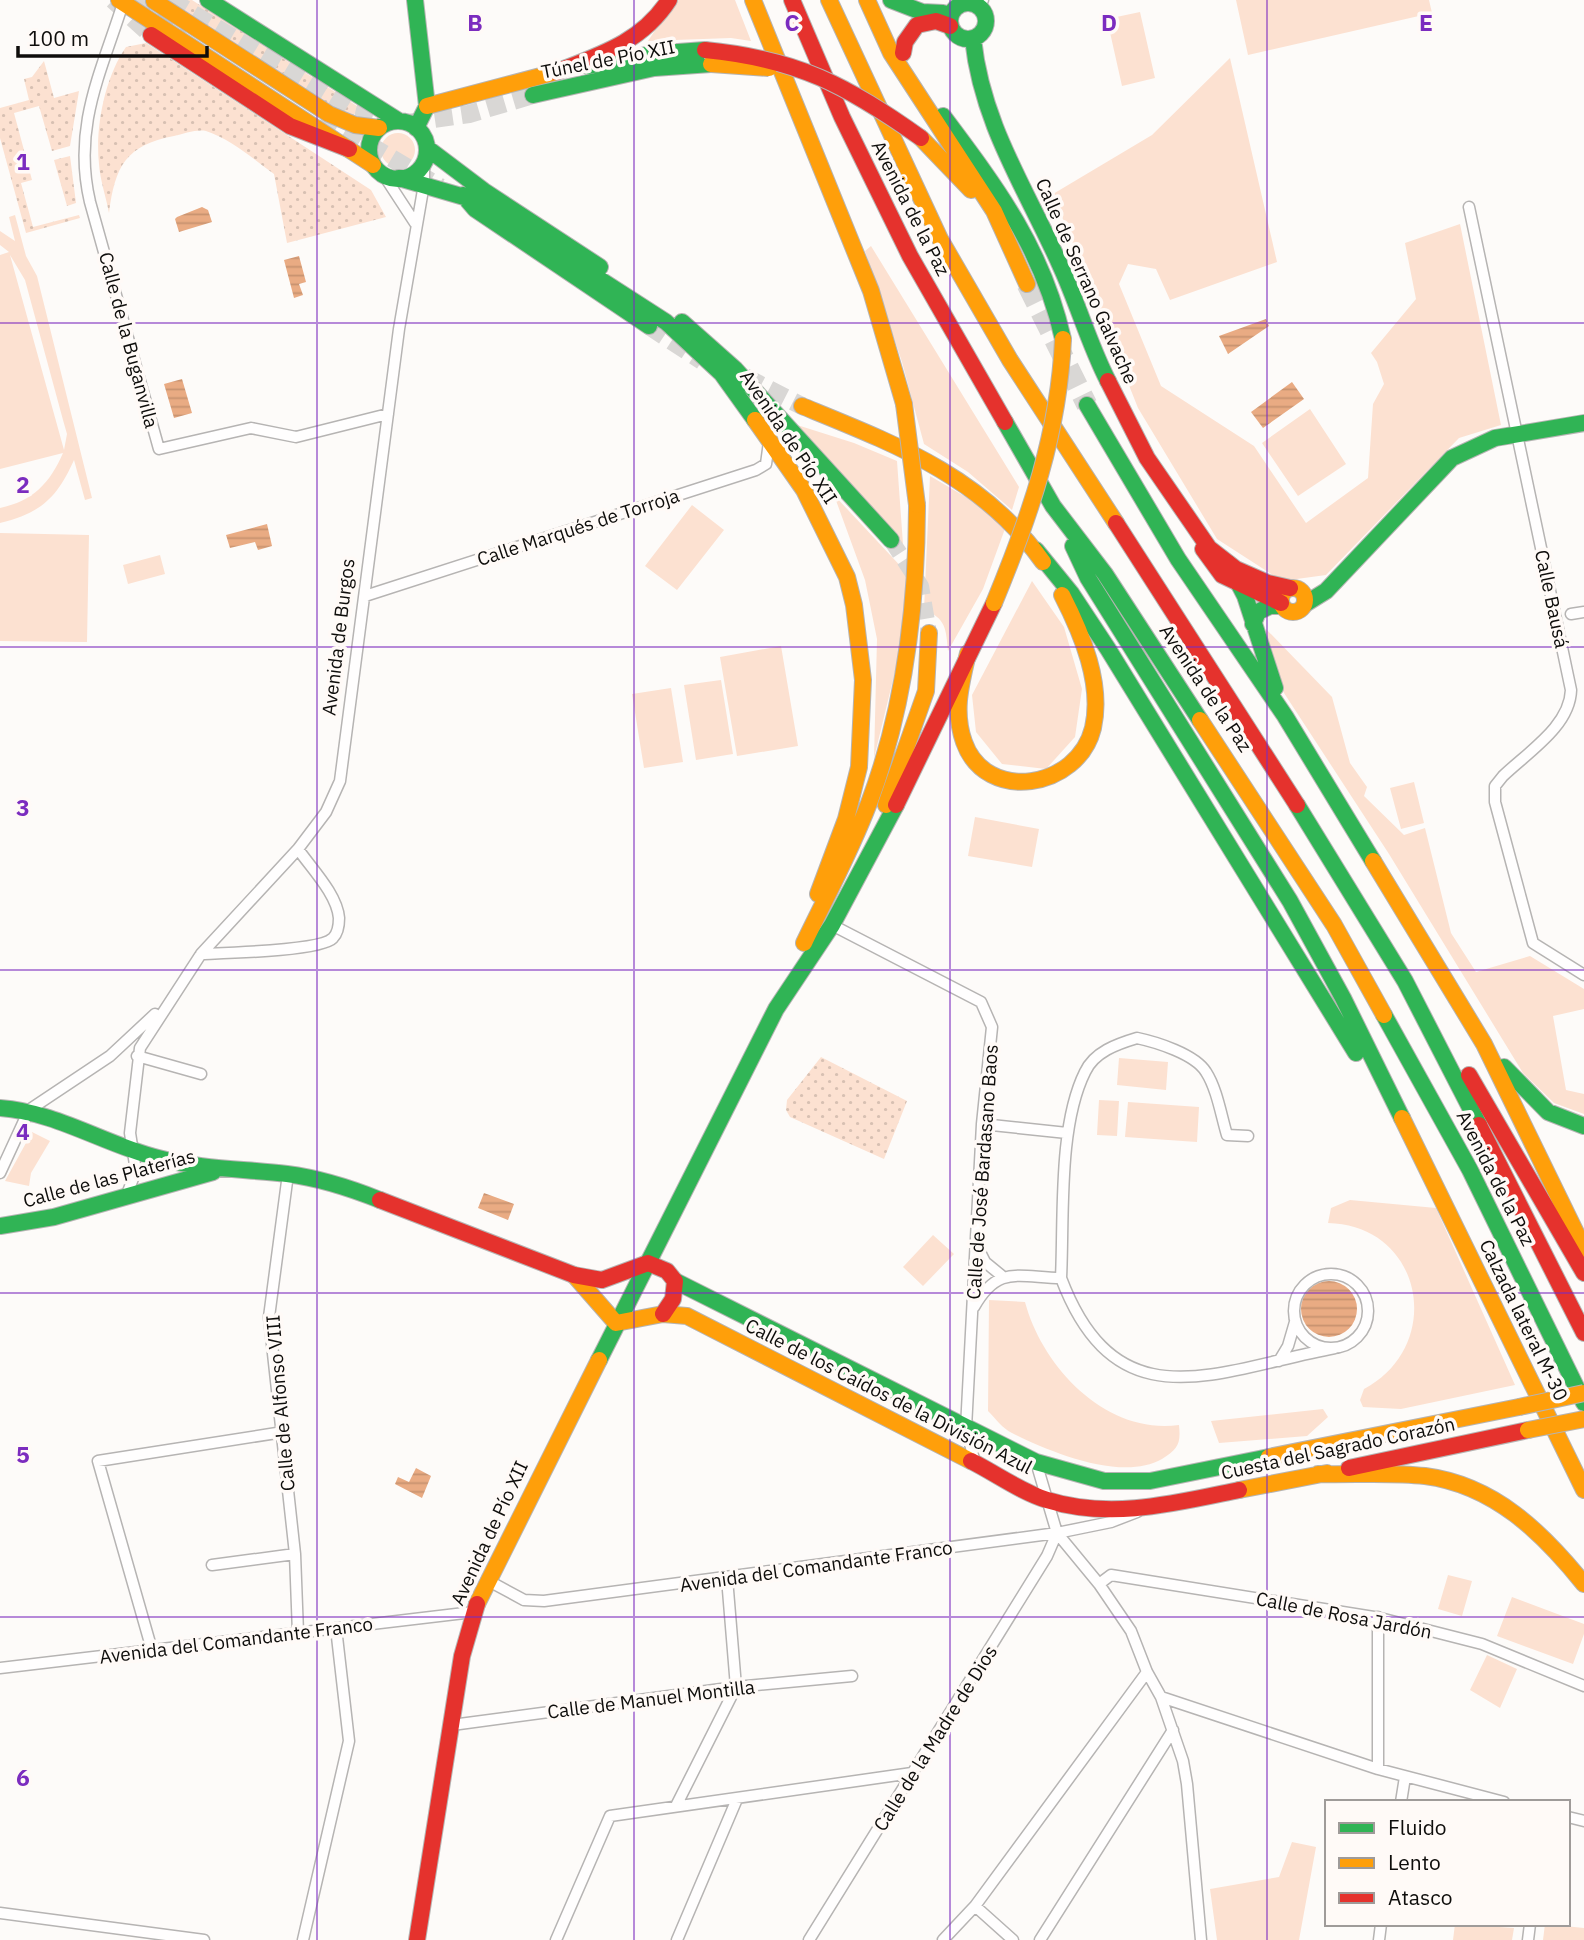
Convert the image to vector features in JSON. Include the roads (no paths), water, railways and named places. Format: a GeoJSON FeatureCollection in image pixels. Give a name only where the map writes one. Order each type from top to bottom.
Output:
{"type":"FeatureCollection","features":[{"type":"Feature","properties":{"kind":"main road"},"geometry":{"type":"LineString","coordinates":[[208,0],[399,121],[416,128],[427,106],[415,0]]}},
{"type":"Feature","properties":{"kind":"main road"},"geometry":{"type":"LineString","coordinates":[[556,72],[631,42],[654,22],[669,0]]}},
{"type":"Feature","properties":{"kind":"main road"},"geometry":{"type":"LineString","coordinates":[[753,0],[876,304],[904,404],[917,505],[918,561],[912,626],[896,716],[868,805],[804,943]]}},
{"type":"Feature","properties":{"kind":"main road","name":"Avenida de la Paz"},"geometry":{"type":"LineString","coordinates":[[792,0],[842,117],[909,256],[1053,506],[1134,617],[1334,925],[1470,1170],[1584,1403]]}},
{"type":"Feature","properties":{"kind":"main road","name":"Avenida de la Paz"},"geometry":{"type":"LineString","coordinates":[[829,0],[940,239],[1003,348],[1245,722],[1405,981],[1558,1277],[1584,1333]]}},
{"type":"Feature","properties":{"kind":"main road"},"geometry":{"type":"LineString","coordinates":[[867,0],[891,53],[932,121],[976,183],[1008,241],[1027,285]]}},
{"type":"Feature","properties":{"kind":"main road","name":"Avenida de Pío XII"},"geometry":{"type":"LineString","coordinates":[[776,1009],[832,925],[866,856],[904,790],[994,603],[1032,511],[1051,451],[1061,394],[1063,339],[1052,289],[1029,237],[1013,210],[943,117],[903,53],[876,0]]}},
{"type":"Feature","properties":{"kind":"main road"},"geometry":{"type":"LineString","coordinates":[[891,0],[922,12],[952,19]]}},
{"type":"Feature","properties":{"kind":"main road"},"geometry":{"type":"LineString","coordinates":[[122,1],[378,170],[399,178],[418,170],[425,155]]}},
{"type":"Feature","properties":{"kind":"main road"},"geometry":{"type":"LineString","coordinates":[[154,1],[329,114],[355,125],[379,128],[399,121]]}},
{"type":"Feature","properties":{"kind":"main road"},"geometry":{"type":"LineString","coordinates":[[903,53],[905,42],[917,25],[952,19],[967,3],[981,3],[986,25],[982,34],[973,39],[962,39],[952,19]]}},
{"type":"Feature","properties":{"kind":"main road"},"geometry":{"type":"LineString","coordinates":[[151,36],[290,126],[349,149]]}},
{"type":"Feature","properties":{"kind":"main road","name":"Calle de Serrano Galvache"},"geometry":{"type":"LineString","coordinates":[[973,39],[977,78],[991,123],[1061,267],[1102,369],[1147,458],[1216,568],[1241,586],[1282,604]]}},
{"type":"Feature","properties":{"kind":"main road"},"geometry":{"type":"LineString","coordinates":[[427,106],[556,72],[651,54],[708,57]]}},
{"type":"Feature","properties":{"kind":"main road","name":"Túnel de Pío XII"},"geometry":{"type":"LineString","coordinates":[[533,95],[708,57],[772,69],[856,95],[921,138],[964,180],[1008,241]]}},
{"type":"Feature","properties":{"kind":"main road"},"geometry":{"type":"LineString","coordinates":[[378,170],[369,147],[379,128]]}},
{"type":"Feature","properties":{"kind":"main road","name":"Avenida de Burgos"},"geometry":{"type":"LineString","coordinates":[[416,128],[425,155]]}},
{"type":"Feature","properties":{"kind":"main road","name":"Avenida de Pío XII"},"geometry":{"type":"LineString","coordinates":[[425,155],[484,191],[702,337],[735,369],[891,540]]}},
{"type":"Feature","properties":{"kind":"main road","name":"Avenida de Pío XII"},"geometry":{"type":"LineString","coordinates":[[399,178],[478,201],[666,322],[722,374],[804,490],[847,577],[856,616],[863,680],[859,767],[846,819],[817,897],[804,943],[776,1009],[473,1612],[462,1656],[417,1940]]}},
{"type":"Feature","properties":{"kind":"main road"},"geometry":{"type":"LineString","coordinates":[[460,194],[475,209],[649,326]]}},
{"type":"Feature","properties":{"kind":"main road"},"geometry":{"type":"LineString","coordinates":[[1087,405],[1178,559],[1285,716],[1484,1044],[1584,1249]]}},
{"type":"Feature","properties":{"kind":"main road"},"geometry":{"type":"LineString","coordinates":[[801,410],[861,430],[926,461],[1000,511],[1037,550],[1071,593],[1108,649],[1425,1169]]}},
{"type":"Feature","properties":{"kind":"main road"},"geometry":{"type":"LineString","coordinates":[[1253,624],[1258,612],[1282,604],[1294,612],[1299,594],[1334,582],[1452,458],[1495,439],[1584,423]]}},
{"type":"Feature","properties":{"kind":"main road"},"geometry":{"type":"LineString","coordinates":[[1053,506],[1088,578],[1290,901],[1342,998],[1425,1169]]}},
{"type":"Feature","properties":{"kind":"main road","name":"Calle de Serrano Galvache"},"geometry":{"type":"LineString","coordinates":[[1192,528],[1228,564],[1299,594]]}},
{"type":"Feature","properties":{"kind":"main road"},"geometry":{"type":"LineString","coordinates":[[968,653],[957,703],[960,723],[966,748],[986,771],[1009,781],[1045,782],[1073,765],[1089,739],[1094,706],[1093,667],[1073,614],[1037,550]]}},
{"type":"Feature","properties":{"kind":"main road"},"geometry":{"type":"LineString","coordinates":[[1228,564],[1241,586],[1285,716]]}},
{"type":"Feature","properties":{"kind":"main road","name":"Avenida de Pío XII"},"geometry":{"type":"LineString","coordinates":[[866,856],[901,768],[926,691],[929,633]]}},
{"type":"Feature","properties":{"kind":"main road"},"geometry":{"type":"LineString","coordinates":[[1405,981],[1464,1066],[1584,1273]]}},
{"type":"Feature","properties":{"kind":"main road"},"geometry":{"type":"LineString","coordinates":[[1484,1044],[1541,1109],[1559,1119],[1584,1126]]}},
{"type":"Feature","properties":{"kind":"main road"},"geometry":{"type":"LineString","coordinates":[[0,1108],[29,1110],[158,1158],[229,1170],[288,1174],[341,1185],[573,1275],[602,1280],[648,1263],[667,1271],[675,1281],[673,1298],[663,1314],[617,1323],[573,1275]]}},
{"type":"Feature","properties":{"kind":"main road","name":"Calzada lateral M-30"},"geometry":{"type":"LineString","coordinates":[[1425,1169],[1584,1490]]}},
{"type":"Feature","properties":{"kind":"main road","name":"Calle de las Platerías"},"geometry":{"type":"LineString","coordinates":[[0,1225],[37,1221],[183,1177],[229,1170]]}},
{"type":"Feature","properties":{"kind":"main road"},"geometry":{"type":"LineString","coordinates":[[594,1295],[602,1280]]}},
{"type":"Feature","properties":{"kind":"main road","name":"Calle de los Caídos de la División Azul"},"geometry":{"type":"LineString","coordinates":[[675,1281],[1037,1462],[1104,1481]]}},
{"type":"Feature","properties":{"kind":"main road","name":"Calle de los Caídos de la División Azul"},"geometry":{"type":"LineString","coordinates":[[663,1314],[687,1316],[1047,1500],[1099,1508]]}},
{"type":"Feature","properties":{"kind":"main road","name":"Cuesta del Sagrado Corazón"},"geometry":{"type":"LineString","coordinates":[[1104,1481],[1150,1481],[1584,1393]]}},
{"type":"Feature","properties":{"kind":"main road","name":"Cuesta del Sagrado Corazón"},"geometry":{"type":"LineString","coordinates":[[1099,1508],[1145,1509],[1584,1419]]}},
{"type":"Feature","properties":{"kind":"main road"},"geometry":{"type":"LineString","coordinates":[[1318,1474],[1425,1476],[1473,1489],[1531,1524],[1584,1584]]}},
{"type":"Feature","properties":{"kind":"street","name":"Calle de la Buganvilla"},"geometry":{"type":"LineString","coordinates":[[122,1],[88,112],[84,136],[85,169],[90,202],[159,449],[251,428],[296,437],[388,414]]}},
{"type":"Feature","properties":{"kind":"street","name":"Avenida de Burgos"},"geometry":{"type":"LineString","coordinates":[[169,999],[201,954],[298,849],[326,812],[340,781],[388,414],[415,223],[424,184],[425,155]]}},
{"type":"Feature","properties":{"kind":"street"},"geometry":{"type":"LineString","coordinates":[[378,170],[415,223]]}},
{"type":"Feature","properties":{"kind":"street","name":"Calle Bausá"},"geometry":{"type":"LineString","coordinates":[[1469,207],[1572,690],[1571,704],[1564,718],[1495,786],[1495,802],[1532,943],[1584,975]]}},
{"type":"Feature","properties":{"kind":"street","name":"Calle Marqués de Torroja"},"geometry":{"type":"LineString","coordinates":[[365,596],[756,470],[766,464],[769,439]]}},
{"type":"Feature","properties":{"kind":"street"},"geometry":{"type":"LineString","coordinates":[[1571,614],[1584,612]]}},
{"type":"Feature","properties":{"kind":"street"},"geometry":{"type":"LineString","coordinates":[[201,954],[310,946],[333,939],[338,931],[339,916],[335,905],[298,849]]}},
{"type":"Feature","properties":{"kind":"street","name":"Calle de José Bardasano Baos"},"geometry":{"type":"LineString","coordinates":[[832,925],[981,1002],[992,1027],[982,1125],[966,1428],[975,1463]]}},
{"type":"Feature","properties":{"kind":"street"},"geometry":{"type":"LineString","coordinates":[[127,1194],[136,1171],[130,1128],[138,1056],[169,999]]}},
{"type":"Feature","properties":{"kind":"street"},"geometry":{"type":"LineString","coordinates":[[0,1173],[29,1110],[110,1056],[169,999]]}},
{"type":"Feature","properties":{"kind":"street"},"geometry":{"type":"LineString","coordinates":[[1248,1136],[1227,1135],[1209,1079],[1201,1066],[1137,1038],[1106,1050],[1085,1071],[1067,1133],[1061,1278],[1090,1336],[1103,1350],[1127,1366],[1173,1378],[1279,1361],[1335,1348],[1357,1338],[1368,1316],[1368,1304],[1356,1283],[1334,1273],[1311,1279],[1296,1298],[1295,1322],[1288,1346],[1279,1361]]}},
{"type":"Feature","properties":{"kind":"street"},"geometry":{"type":"LineString","coordinates":[[138,1056],[201,1074]]}},
{"type":"Feature","properties":{"kind":"street"},"geometry":{"type":"LineString","coordinates":[[982,1125],[1067,1133]]}},
{"type":"Feature","properties":{"kind":"street","name":"Calle de Alfonso VIII"},"geometry":{"type":"LineString","coordinates":[[288,1174],[270,1317],[295,1554],[298,1633]]}},
{"type":"Feature","properties":{"kind":"street"},"geometry":{"type":"LineString","coordinates":[[975,1244],[985,1262],[1002,1276]]}},
{"type":"Feature","properties":{"kind":"street"},"geometry":{"type":"LineString","coordinates":[[972,1310],[986,1285],[1002,1276],[1061,1278]]}},
{"type":"Feature","properties":{"kind":"street"},"geometry":{"type":"LineString","coordinates":[[1295,1322],[1311,1342],[1335,1348]]}},
{"type":"Feature","properties":{"kind":"street"},"geometry":{"type":"LineString","coordinates":[[152,1650],[98,1461],[283,1432]]}},
{"type":"Feature","properties":{"kind":"street"},"geometry":{"type":"LineString","coordinates":[[1037,1462],[1057,1533],[1099,1584],[1131,1631],[1173,1730],[1187,1784],[1201,1940]]}},
{"type":"Feature","properties":{"kind":"street","name":"Avenida del Comandante Franco"},"geometry":{"type":"LineString","coordinates":[[487,1580],[524,1600],[544,1601],[1057,1533],[1111,1522],[1145,1509]]}},
{"type":"Feature","properties":{"kind":"street","name":"Calle de la Madre de Dios"},"geometry":{"type":"LineString","coordinates":[[809,1940],[1047,1556],[1057,1533]]}},
{"type":"Feature","properties":{"kind":"street"},"geometry":{"type":"LineString","coordinates":[[212,1565],[295,1554]]}},
{"type":"Feature","properties":{"kind":"street","name":"Calle de Rosa Jardón"},"geometry":{"type":"LineString","coordinates":[[1099,1584],[1111,1575],[1378,1617],[1482,1644],[1584,1686]]}},
{"type":"Feature","properties":{"kind":"street"},"geometry":{"type":"LineString","coordinates":[[676,1807],[736,1687],[727,1578]]}},
{"type":"Feature","properties":{"kind":"street","name":"Avenida del Comandante Franco"},"geometry":{"type":"LineString","coordinates":[[0,1668],[473,1612]]}},
{"type":"Feature","properties":{"kind":"street"},"geometry":{"type":"LineString","coordinates":[[1378,1617],[1378,1769]]}},
{"type":"Feature","properties":{"kind":"street"},"geometry":{"type":"LineString","coordinates":[[303,1940],[349,1741],[336,1628]]}},
{"type":"Feature","properties":{"kind":"street"},"geometry":{"type":"LineString","coordinates":[[943,1940],[975,1906],[1147,1672]]}},
{"type":"Feature","properties":{"kind":"street","name":"Calle de Manuel Montilla"},"geometry":{"type":"LineString","coordinates":[[452,1725],[736,1687],[852,1676]]}},
{"type":"Feature","properties":{"kind":"street"},"geometry":{"type":"LineString","coordinates":[[1161,1697],[1378,1769],[1496,1800]]}},
{"type":"Feature","properties":{"kind":"street"},"geometry":{"type":"LineString","coordinates":[[1040,1940],[1173,1730]]}},
{"type":"Feature","properties":{"kind":"street"},"geometry":{"type":"LineString","coordinates":[[556,1940],[610,1816],[912,1773]]}},
{"type":"Feature","properties":{"kind":"street"},"geometry":{"type":"LineString","coordinates":[[1401,1800],[1405,1777]]}},
{"type":"Feature","properties":{"kind":"street"},"geometry":{"type":"LineString","coordinates":[[677,1940],[737,1799]]}},
{"type":"Feature","properties":{"kind":"street"},"geometry":{"type":"LineString","coordinates":[[975,1906],[1013,1940]]}},
{"type":"Feature","properties":{"kind":"street"},"geometry":{"type":"LineString","coordinates":[[0,1913],[198,1940]]}},
{"type":"Feature","properties":{"kind":"tunnel"},"geometry":{"type":"LineString","coordinates":[[113,0],[151,35]]}},
{"type":"Feature","properties":{"kind":"tunnel"},"geometry":{"type":"LineString","coordinates":[[135,0],[186,32]]}},
{"type":"Feature","properties":{"kind":"tunnel"},"geometry":{"type":"LineString","coordinates":[[170,0],[352,109],[407,123],[469,114],[533,95]]}},
{"type":"Feature","properties":{"kind":"tunnel"},"geometry":{"type":"LineString","coordinates":[[322,117],[440,187]]}},
{"type":"Feature","properties":{"kind":"tunnel"},"geometry":{"type":"LineString","coordinates":[[1027,284],[1087,405]]}},
{"type":"Feature","properties":{"kind":"tunnel"},"geometry":{"type":"LineString","coordinates":[[649,326],[702,361]]}},
{"type":"Feature","properties":{"kind":"tunnel"},"geometry":{"type":"LineString","coordinates":[[745,377],[802,406]]}},
{"type":"Feature","properties":{"kind":"tunnel"},"geometry":{"type":"LineString","coordinates":[[891,540],[921,586],[929,633]]}}]}
